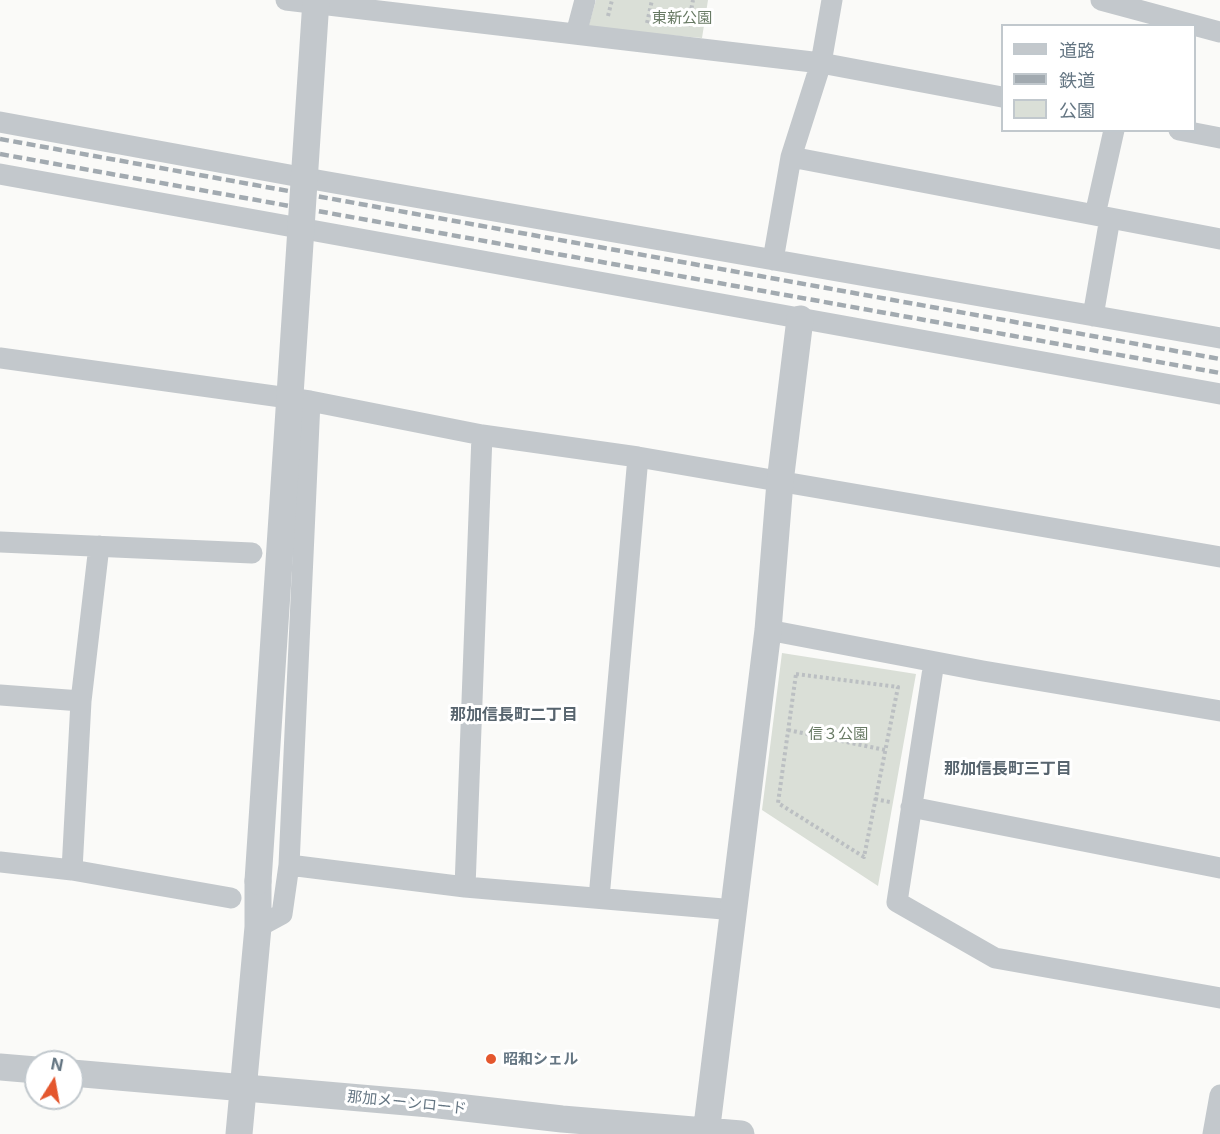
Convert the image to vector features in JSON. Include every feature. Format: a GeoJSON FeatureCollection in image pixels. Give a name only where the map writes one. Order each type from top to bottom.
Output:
{"type":"FeatureCollection","features":[{"type":"Feature","properties":{"kind":"street"},"geometry":{"type":"LineString","coordinates":[[576,34],[585,0]]}},
{"type":"Feature","properties":{"kind":"street"},"geometry":{"type":"LineString","coordinates":[[773,260],[791,157],[821,63],[832,0]]}},
{"type":"Feature","properties":{"kind":"street"},"geometry":{"type":"LineString","coordinates":[[1101,0],[1190,24]]}},
{"type":"Feature","properties":{"kind":"street"},"geometry":{"type":"LineString","coordinates":[[239,1134],[258,927],[258,881],[303,1],[351,4],[821,63],[1001,97]]}},
{"type":"Feature","properties":{"kind":"street"},"geometry":{"type":"LineString","coordinates":[[1196,26],[1220,32]]}},
{"type":"Feature","properties":{"kind":"street"},"geometry":{"type":"LineString","coordinates":[[0,122],[340,185],[1220,338]]}},
{"type":"Feature","properties":{"kind":"street"},"geometry":{"type":"LineString","coordinates":[[1093,316],[1114,132]]}},
{"type":"Feature","properties":{"kind":"street"},"geometry":{"type":"LineString","coordinates":[[1189,132],[1220,138]]}},
{"type":"Feature","properties":{"kind":"street"},"geometry":{"type":"LineString","coordinates":[[791,157],[1220,239]]}},
{"type":"Feature","properties":{"kind":"street"},"geometry":{"type":"LineString","coordinates":[[0,174],[1220,394]]}},
{"type":"Feature","properties":{"kind":"street"},"geometry":{"type":"LineString","coordinates":[[706,1133],[768,630],[780,482],[800,319]]}},
{"type":"Feature","properties":{"kind":"street"},"geometry":{"type":"LineString","coordinates":[[0,358],[310,400],[482,435],[638,458],[1220,557]]}},
{"type":"Feature","properties":{"kind":"street"},"geometry":{"type":"LineString","coordinates":[[258,927],[282,914],[289,865],[310,400]]}},
{"type":"Feature","properties":{"kind":"street"},"geometry":{"type":"LineString","coordinates":[[465,887],[482,435]]}},
{"type":"Feature","properties":{"kind":"street"},"geometry":{"type":"LineString","coordinates":[[599,898],[638,458]]}},
{"type":"Feature","properties":{"kind":"street"},"geometry":{"type":"LineString","coordinates":[[0,542],[252,553]]}},
{"type":"Feature","properties":{"kind":"street"},"geometry":{"type":"LineString","coordinates":[[72,870],[81,701],[99,546]]}},
{"type":"Feature","properties":{"kind":"street"},"geometry":{"type":"LineString","coordinates":[[768,630],[934,662],[1220,711]]}},
{"type":"Feature","properties":{"kind":"street"},"geometry":{"type":"LineString","coordinates":[[934,662],[897,902],[995,958],[1220,998]]}},
{"type":"Feature","properties":{"kind":"street"},"geometry":{"type":"LineString","coordinates":[[0,695],[81,701]]}},
{"type":"Feature","properties":{"kind":"street"},"geometry":{"type":"LineString","coordinates":[[911,807],[1220,868]]}},
{"type":"Feature","properties":{"kind":"street"},"geometry":{"type":"LineString","coordinates":[[0,862],[72,870],[231,898]]}},
{"type":"Feature","properties":{"kind":"street"},"geometry":{"type":"LineString","coordinates":[[289,865],[465,887],[735,910]]}},
{"type":"Feature","properties":{"kind":"street"},"geometry":{"type":"LineString","coordinates":[[0,1067],[24,1069]]}},
{"type":"Feature","properties":{"kind":"street","name":"那加メーンロード"},"geometry":{"type":"LineString","coordinates":[[84,1074],[430,1104],[706,1133],[741,1134]]}},
{"type":"Feature","properties":{"kind":"street"},"geometry":{"type":"LineString","coordinates":[[1213,1134],[1220,1095]]}},
{"type":"Feature","properties":{"kind":"path"},"geometry":{"type":"LineString","coordinates":[[646,26],[652,0]]}},
{"type":"Feature","properties":{"kind":"path"},"geometry":{"type":"LineString","coordinates":[[796,674],[898,687],[864,857],[778,803],[788,730],[796,674]]}},
{"type":"Feature","properties":{"kind":"path"},"geometry":{"type":"LineString","coordinates":[[788,730],[885,750]]}},
{"type":"Feature","properties":{"kind":"green space","name":"東新公園"},"geometry":{"type":"Polygon","coordinates":[[[596,0],[708,0],[702,38],[588,28],[596,0]]]}},
{"type":"Feature","properties":{"kind":"green space","name":"信３公園"},"geometry":{"type":"Polygon","coordinates":[[[782,653],[916,674],[878,886],[762,810],[782,653]]]}},
{"type":"Feature","properties":{"kind":"railway"},"geometry":{"type":"LineString","coordinates":[[0,139],[1220,359]]}},
{"type":"Feature","properties":{"kind":"railway"},"geometry":{"type":"LineString","coordinates":[[0,154],[1220,373]]}},
{"type":"Feature","properties":{"kind":"place","name":"昭和シェル"},"geometry":{"type":"Point","coordinates":[491,1059]}},
{"type":"Feature","properties":{"kind":"district","name":"那加信長町二丁目"},"geometry":{"type":"Point","coordinates":[514,715]}},
{"type":"Feature","properties":{"kind":"district","name":"那加信長町三丁目"},"geometry":{"type":"Point","coordinates":[1008,769]}}]}
